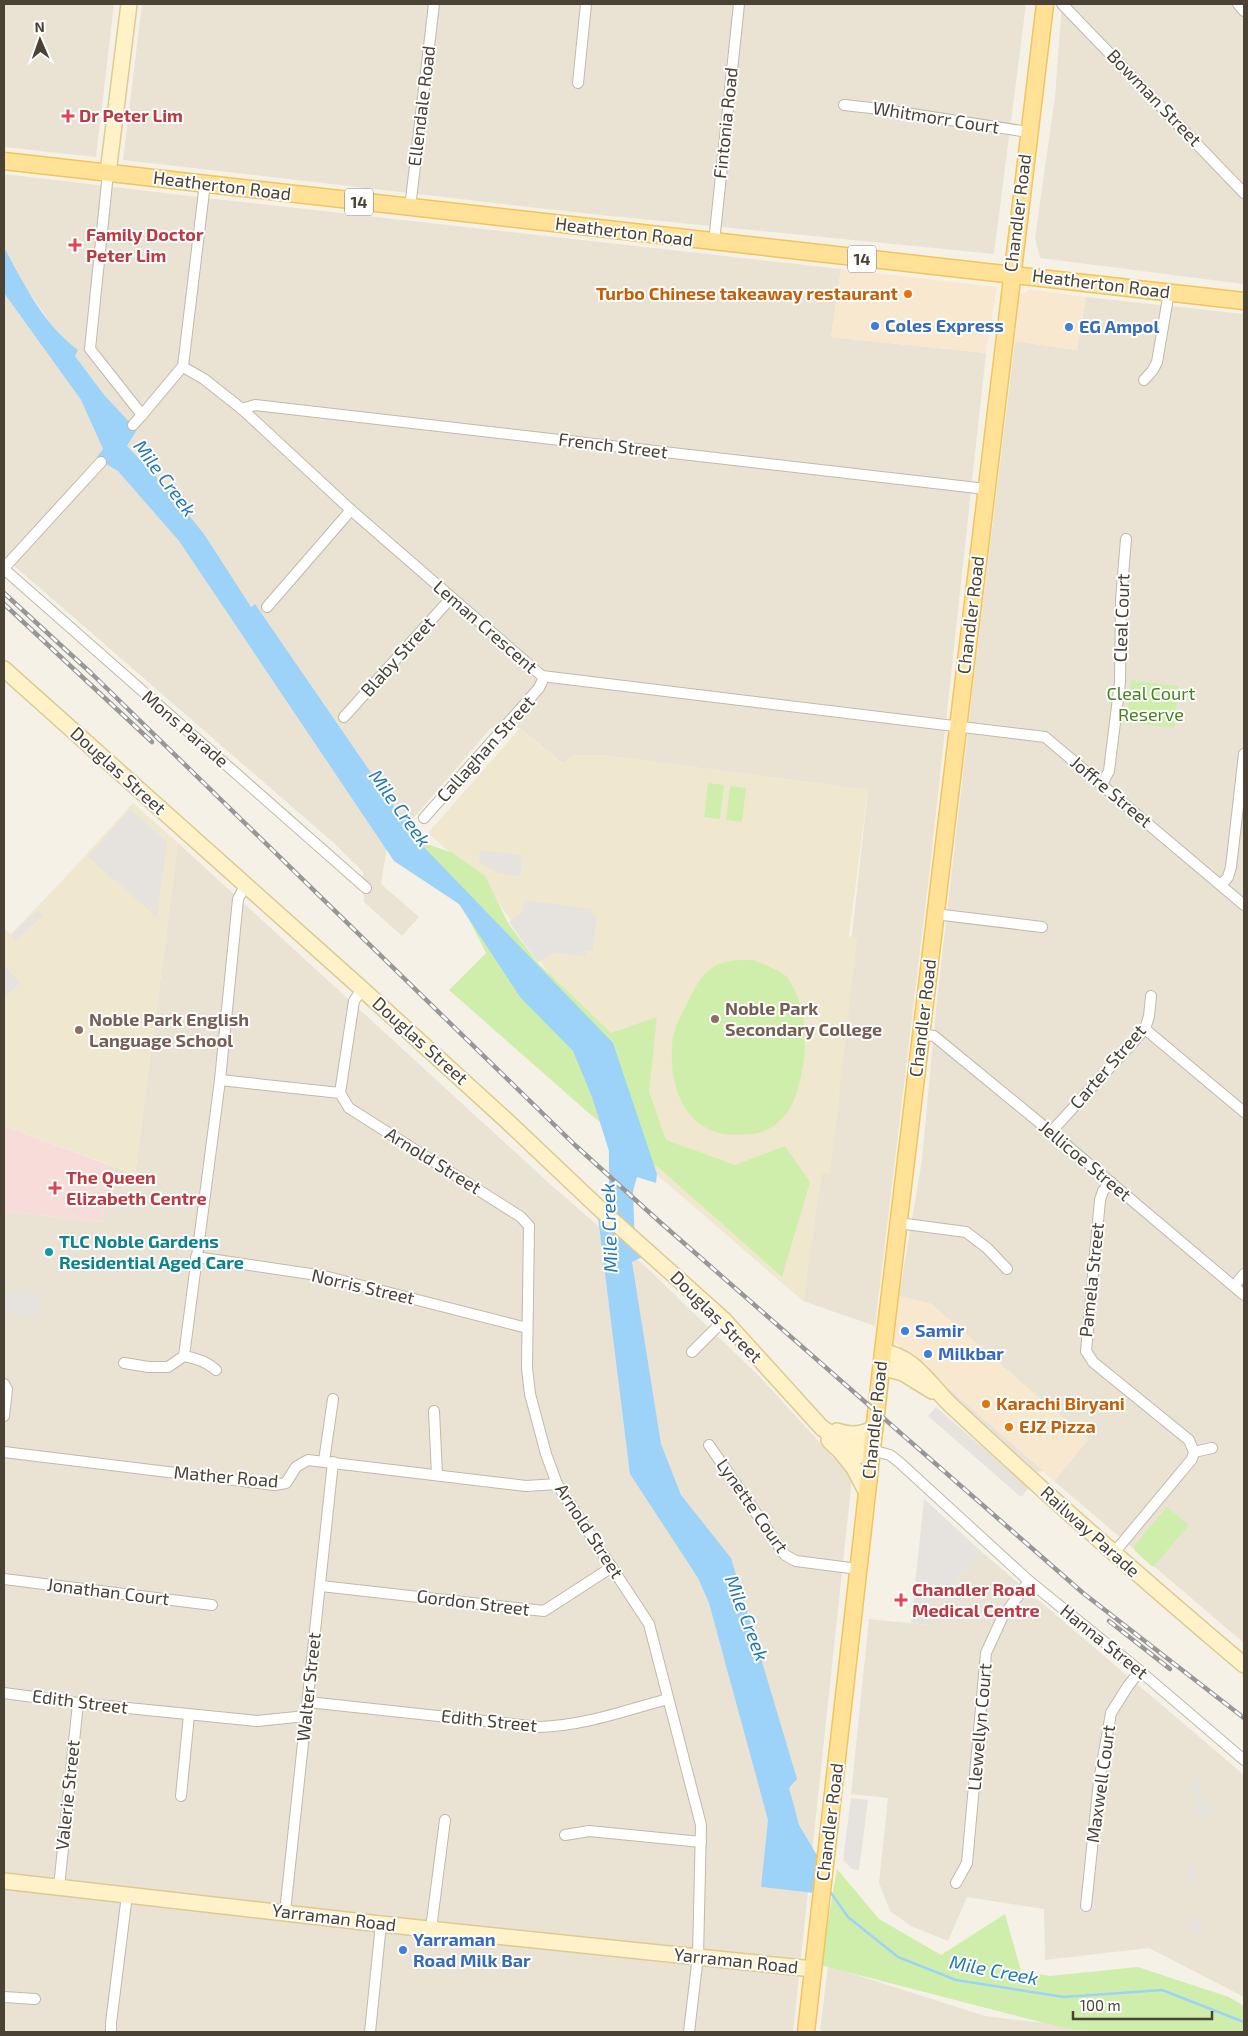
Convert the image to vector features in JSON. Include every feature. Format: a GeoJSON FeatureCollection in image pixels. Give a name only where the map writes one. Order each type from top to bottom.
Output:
{"type":"FeatureCollection","features":[{"type":"Feature","properties":{"kind":"main road"},"geometry":{"type":"LineString","coordinates":[[108,173],[129,4]]}},
{"type":"Feature","properties":{"kind":"main road","name":"Chandler Road"},"geometry":{"type":"LineString","coordinates":[[806,2032],[871,1450],[1028,132],[1045,4]]}},
{"type":"Feature","properties":{"kind":"main road","name":"Heatherton Road"},"geometry":{"type":"LineString","coordinates":[[4,161],[1244,301]]}},
{"type":"Feature","properties":{"kind":"main road","name":"Douglas Street"},"geometry":{"type":"LineString","coordinates":[[4,670],[246,884],[506,1120],[601,1210],[724,1320],[820,1425],[854,1468],[867,1492]]}},
{"type":"Feature","properties":{"kind":"main road","name":"Railway Parade"},"geometry":{"type":"LineString","coordinates":[[882,1359],[940,1395],[1113,1554],[1244,1666]]}},
{"type":"Feature","properties":{"kind":"main road"},"geometry":{"type":"LineString","coordinates":[[820,1425],[849,1435],[859,1434],[874,1428]]}},
{"type":"Feature","properties":{"kind":"main road","name":"Douglas Street"},"geometry":{"type":"LineString","coordinates":[[820,1425],[843,1441],[871,1450]]}},
{"type":"Feature","properties":{"kind":"main road"},"geometry":{"type":"LineString","coordinates":[[836,1447],[852,1457],[861,1456],[871,1450]]}},
{"type":"Feature","properties":{"kind":"main road","name":"Yarraman Road"},"geometry":{"type":"LineString","coordinates":[[4,1881],[381,1924],[813,1969]]}},
{"type":"Feature","properties":{"kind":"street","name":"Ellendale Road"},"geometry":{"type":"LineString","coordinates":[[410,208],[434,4]]}},
{"type":"Feature","properties":{"kind":"street"},"geometry":{"type":"LineString","coordinates":[[578,83],[586,4]]}},
{"type":"Feature","properties":{"kind":"street","name":"Fintonia Road"},"geometry":{"type":"LineString","coordinates":[[714,242],[738,4]]}},
{"type":"Feature","properties":{"kind":"street","name":"Bowman Street"},"geometry":{"type":"LineString","coordinates":[[1062,4],[1073,13],[1244,193]]}},
{"type":"Feature","properties":{"kind":"street"},"geometry":{"type":"LineString","coordinates":[[1238,4],[1244,11]]}},
{"type":"Feature","properties":{"kind":"street","name":"Whitmorr Court"},"geometry":{"type":"LineString","coordinates":[[844,105],[1028,132]]}},
{"type":"Feature","properties":{"kind":"street"},"geometry":{"type":"LineString","coordinates":[[108,173],[90,349],[142,415]]}},
{"type":"Feature","properties":{"kind":"street"},"geometry":{"type":"LineString","coordinates":[[134,426],[184,364],[205,183]]}},
{"type":"Feature","properties":{"kind":"street"},"geometry":{"type":"LineString","coordinates":[[1144,380],[1154,370],[1158,362],[1169,292]]}},
{"type":"Feature","properties":{"kind":"street","name":"Leman Crescent"},"geometry":{"type":"LineString","coordinates":[[184,364],[199,369],[204,379],[242,409],[351,510],[544,677],[957,726]]}},
{"type":"Feature","properties":{"kind":"street","name":"French Street"},"geometry":{"type":"LineString","coordinates":[[242,409],[255,405],[986,489]]}},
{"type":"Feature","properties":{"kind":"street"},"geometry":{"type":"LineString","coordinates":[[4,568],[101,462]]}},
{"type":"Feature","properties":{"kind":"street"},"geometry":{"type":"LineString","coordinates":[[267,607],[351,510]]}},
{"type":"Feature","properties":{"kind":"street","name":"Cleal Court"},"geometry":{"type":"LineString","coordinates":[[1102,784],[1109,771],[1120,682],[1121,600],[1126,539]]}},
{"type":"Feature","properties":{"kind":"street","name":"Mons Parade"},"geometry":{"type":"LineString","coordinates":[[4,568],[366,888]]}},
{"type":"Feature","properties":{"kind":"street","name":"Blaby Street"},"geometry":{"type":"LineString","coordinates":[[344,717],[451,598]]}},
{"type":"Feature","properties":{"kind":"street","name":"Callaghan Street"},"geometry":{"type":"LineString","coordinates":[[424,818],[539,688],[544,677]]}},
{"type":"Feature","properties":{"kind":"street","name":"Joffre Street"},"geometry":{"type":"LineString","coordinates":[[957,726],[1045,737],[1244,905]]}},
{"type":"Feature","properties":{"kind":"street"},"geometry":{"type":"LineString","coordinates":[[1221,885],[1228,877],[1231,867],[1244,754]]}},
{"type":"Feature","properties":{"kind":"street"},"geometry":{"type":"LineString","coordinates":[[184,1356],[220,1080],[238,899],[246,884]]}},
{"type":"Feature","properties":{"kind":"street"},"geometry":{"type":"LineString","coordinates":[[935,914],[1042,927]]}},
{"type":"Feature","properties":{"kind":"street"},"geometry":{"type":"LineString","coordinates":[[220,1080],[340,1093],[354,1001],[362,989]]}},
{"type":"Feature","properties":{"kind":"street","name":"Carter Street"},"geometry":{"type":"LineString","coordinates":[[1051,1132],[1145,1029],[1149,1016],[1151,996]]}},
{"type":"Feature","properties":{"kind":"street"},"geometry":{"type":"LineString","coordinates":[[1145,1029],[1244,1112]]}},
{"type":"Feature","properties":{"kind":"street","name":"Jellicoe Street"},"geometry":{"type":"LineString","coordinates":[[921,1034],[934,1036],[1244,1295]]}},
{"type":"Feature","properties":{"kind":"street","name":"Arnold Street"},"geometry":{"type":"LineString","coordinates":[[340,1093],[349,1108],[521,1217],[529,1226],[527,1328],[530,1394],[546,1454],[557,1484],[649,1624],[701,1825],[698,1956],[689,2032]]}},
{"type":"Feature","properties":{"kind":"street","name":"Pamela Street"},"geometry":{"type":"LineString","coordinates":[[1111,1182],[1100,1200],[1086,1351],[1093,1362],[1188,1440],[1194,1452]]}},
{"type":"Feature","properties":{"kind":"street"},"geometry":{"type":"LineString","coordinates":[[898,1223],[966,1232],[987,1248],[1007,1269]]}},
{"type":"Feature","properties":{"kind":"street","name":"Norris Street"},"geometry":{"type":"LineString","coordinates":[[196,1257],[324,1276],[527,1328]]}},
{"type":"Feature","properties":{"kind":"street"},"geometry":{"type":"LineString","coordinates":[[1234,1286],[1244,1274]]}},
{"type":"Feature","properties":{"kind":"street"},"geometry":{"type":"LineString","coordinates":[[692,1352],[724,1320]]}},
{"type":"Feature","properties":{"kind":"street"},"geometry":{"type":"LineString","coordinates":[[124,1363],[149,1367],[168,1367],[184,1356],[194,1358],[210,1365],[216,1370]]}},
{"type":"Feature","properties":{"kind":"street"},"geometry":{"type":"LineString","coordinates":[[4,1384],[7,1389],[4,1416]]}},
{"type":"Feature","properties":{"kind":"street","name":"Walter Street"},"geometry":{"type":"LineString","coordinates":[[285,1912],[321,1586],[332,1399]]}},
{"type":"Feature","properties":{"kind":"street"},"geometry":{"type":"LineString","coordinates":[[434,1411],[437,1475]]}},
{"type":"Feature","properties":{"kind":"street","name":"Lynette Court"},"geometry":{"type":"LineString","coordinates":[[709,1445],[785,1555],[796,1561],[858,1569]]}},
{"type":"Feature","properties":{"kind":"street"},"geometry":{"type":"LineString","coordinates":[[1113,1554],[1192,1459],[1194,1452],[1212,1448]]}},
{"type":"Feature","properties":{"kind":"street","name":"Hanna Street"},"geometry":{"type":"LineString","coordinates":[[871,1450],[890,1455],[899,1462],[1029,1580],[1244,1760]]}},
{"type":"Feature","properties":{"kind":"street","name":"Mather Road"},"geometry":{"type":"LineString","coordinates":[[4,1452],[274,1485],[286,1483],[296,1467],[308,1460],[526,1486],[557,1484]]}},
{"type":"Feature","properties":{"kind":"street","name":"Gordon Street"},"geometry":{"type":"LineString","coordinates":[[321,1586],[544,1611],[612,1567]]}},
{"type":"Feature","properties":{"kind":"street","name":"Jonathan Court"},"geometry":{"type":"LineString","coordinates":[[4,1579],[212,1605]]}},
{"type":"Feature","properties":{"kind":"street","name":"Llewellyn Court"},"geometry":{"type":"LineString","coordinates":[[956,1883],[967,1863],[986,1653],[1002,1618],[1029,1580]]}},
{"type":"Feature","properties":{"kind":"street","name":"Maxwell Court"},"geometry":{"type":"LineString","coordinates":[[1086,1906],[1099,1782],[1111,1713],[1140,1671]]}},
{"type":"Feature","properties":{"kind":"street","name":"Edith Street"},"geometry":{"type":"LineString","coordinates":[[4,1692],[78,1703],[257,1721],[306,1716]]}},
{"type":"Feature","properties":{"kind":"street","name":"Edith Street"},"geometry":{"type":"LineString","coordinates":[[308,1702],[549,1727],[579,1722],[668,1699]]}},
{"type":"Feature","properties":{"kind":"street","name":"Valerie Street"},"geometry":{"type":"LineString","coordinates":[[59,1887],[78,1703]]}},
{"type":"Feature","properties":{"kind":"street"},"geometry":{"type":"LineString","coordinates":[[181,1796],[189,1715]]}},
{"type":"Feature","properties":{"kind":"street"},"geometry":{"type":"LineString","coordinates":[[431,1929],[445,1820]]}},
{"type":"Feature","properties":{"kind":"street"},"geometry":{"type":"LineString","coordinates":[[565,1835],[588,1831],[701,1842]]}},
{"type":"Feature","properties":{"kind":"street"},"geometry":{"type":"LineString","coordinates":[[111,2032],[126,1895]]}},
{"type":"Feature","properties":{"kind":"street"},"geometry":{"type":"LineString","coordinates":[[370,2032],[381,1924]]}},
{"type":"Feature","properties":{"kind":"street"},"geometry":{"type":"LineString","coordinates":[[4,1997],[35,2000]]}},
{"type":"Feature","properties":{"kind":"shaded area"},"geometry":{"type":"Polygon","coordinates":[[[4,4],[114,4],[96,157],[4,147],[4,4]]]}},
{"type":"Feature","properties":{"kind":"shaded area"},"geometry":{"type":"Polygon","coordinates":[[[142,4],[1026,4],[994,254],[591,214],[123,160],[142,4]]]}},
{"type":"Feature","properties":{"kind":"shaded area"},"geometry":{"type":"Polygon","coordinates":[[[1062,4],[1244,4],[1244,284],[1040,258],[1035,238],[1055,97],[1062,4]]]}},
{"type":"Feature","properties":{"kind":"shaded area"},"geometry":{"type":"Polygon","coordinates":[[[4,174],[841,269],[831,337],[986,353],[931,859],[875,1326],[803,1301],[846,989],[868,790],[601,755],[574,755],[563,764],[520,728],[491,728],[411,821],[398,812],[254,604],[251,607],[166,487],[126,446],[137,430],[105,396],[75,356],[77,350],[61,338],[26,288],[4,247],[4,174]]]}},
{"type":"Feature","properties":{"kind":"shaded area"},"geometry":{"type":"Polygon","coordinates":[[[841,269],[997,287],[986,353],[831,337],[841,269]]]}},
{"type":"Feature","properties":{"kind":"shaded area","name":"EG Ampol"},"geometry":{"type":"Polygon","coordinates":[[[1031,289],[1086,297],[1077,350],[1015,341],[1019,296],[1031,289]]]}},
{"type":"Feature","properties":{"kind":"shaded area"},"geometry":{"type":"Polygon","coordinates":[[[4,293],[81,400],[103,449],[98,457],[106,464],[118,470],[179,541],[387,847],[381,884],[419,917],[402,936],[364,902],[363,872],[335,844],[4,557],[4,293]]]}},
{"type":"Feature","properties":{"kind":"shaded area"},"geometry":{"type":"Polygon","coordinates":[[[1086,297],[1244,314],[1244,1643],[1054,1481],[1088,1440],[931,1304],[899,1296],[922,1160],[936,1009],[1015,341],[1077,350],[1086,297]]]}},
{"type":"Feature","properties":{"kind":"shaded area","name":"Noble Park Secondary College"},"geometry":{"type":"Polygon","coordinates":[[[520,728],[562,764],[573,755],[601,755],[868,790],[849,936],[857,938],[830,1174],[822,1173],[803,1301],[648,1167],[597,1040],[484,883],[428,833],[520,728]]]}},
{"type":"Feature","properties":{"kind":"shaded area","name":"Noble Park English Language School"},"geometry":{"type":"Polygon","coordinates":[[[133,803],[178,843],[135,1174],[4,1126],[4,929],[11,934],[133,803]]]}},
{"type":"Feature","properties":{"kind":"shaded area"},"geometry":{"type":"Polygon","coordinates":[[[130,809],[167,842],[157,917],[88,857],[130,809]]]}},
{"type":"Feature","properties":{"kind":"shaded area"},"geometry":{"type":"Polygon","coordinates":[[[178,843],[551,1185],[647,1268],[759,1376],[852,1478],[793,2032],[4,2032],[4,1211],[102,1222],[109,1165],[135,1174],[178,843]]]}},
{"type":"Feature","properties":{"kind":"shaded area"},"geometry":{"type":"Polygon","coordinates":[[[480,850],[523,855],[521,874],[517,876],[496,872],[478,861],[480,850]]]}},
{"type":"Feature","properties":{"kind":"shaded area"},"geometry":{"type":"Polygon","coordinates":[[[524,900],[592,909],[591,915],[597,916],[593,951],[586,950],[585,956],[552,953],[538,962],[509,922],[522,913],[524,900]]]}},
{"type":"Feature","properties":{"kind":"shaded area"},"geometry":{"type":"Polygon","coordinates":[[[38,910],[43,915],[16,941],[11,935],[38,910]]]}},
{"type":"Feature","properties":{"kind":"shaded area"},"geometry":{"type":"Polygon","coordinates":[[[4,964],[20,983],[4,997],[4,964]]]}},
{"type":"Feature","properties":{"kind":"shaded area","name":"The Queen Elizabeth Centre"},"geometry":{"type":"Polygon","coordinates":[[[4,1126],[109,1165],[102,1222],[4,1211],[4,1126]]]}},
{"type":"Feature","properties":{"kind":"shaded area"},"geometry":{"type":"Polygon","coordinates":[[[4,1291],[41,1294],[38,1317],[17,1315],[4,1311],[4,1291]]]}},
{"type":"Feature","properties":{"kind":"shaded area"},"geometry":{"type":"Polygon","coordinates":[[[899,1296],[931,1304],[1088,1440],[1054,1481],[894,1342],[899,1296]]]}},
{"type":"Feature","properties":{"kind":"shaded area"},"geometry":{"type":"Polygon","coordinates":[[[942,1383],[1043,1471],[1037,1472],[938,1384],[942,1383]]]}},
{"type":"Feature","properties":{"kind":"shaded area"},"geometry":{"type":"Polygon","coordinates":[[[936,1407],[1029,1488],[1021,1497],[928,1416],[936,1407]]]}},
{"type":"Feature","properties":{"kind":"shaded area"},"geometry":{"type":"Polygon","coordinates":[[[924,1499],[983,1553],[948,1590],[932,1582],[929,1625],[911,1623],[924,1499]]]}},
{"type":"Feature","properties":{"kind":"shaded area"},"geometry":{"type":"Polygon","coordinates":[[[983,1553],[1244,1775],[1244,1997],[1149,1948],[1045,1960],[1044,1909],[967,1897],[948,1941],[911,1926],[890,1911],[879,1883],[888,1798],[851,1794],[869,1619],[928,1625],[932,1582],[948,1590],[983,1553]]]}},
{"type":"Feature","properties":{"kind":"shaded area"},"geometry":{"type":"Polygon","coordinates":[[[1195,1779],[1204,1786],[1197,1794],[1188,1790],[1195,1779]]]}},
{"type":"Feature","properties":{"kind":"shaded area"},"geometry":{"type":"Polygon","coordinates":[[[1199,1796],[1212,1809],[1205,1818],[1194,1810],[1199,1796]]]}},
{"type":"Feature","properties":{"kind":"shaded area"},"geometry":{"type":"Polygon","coordinates":[[[851,1798],[868,1800],[859,1870],[852,1869],[843,1860],[851,1798]]]}},
{"type":"Feature","properties":{"kind":"shaded area"},"geometry":{"type":"Polygon","coordinates":[[[1192,1861],[1198,1870],[1192,1886],[1186,1884],[1192,1861]]]}},
{"type":"Feature","properties":{"kind":"shaded area"},"geometry":{"type":"Polygon","coordinates":[[[1194,1916],[1204,1921],[1197,1934],[1188,1929],[1194,1916]]]}},
{"type":"Feature","properties":{"kind":"shaded area"},"geometry":{"type":"Polygon","coordinates":[[[828,1966],[985,2016],[1120,2032],[820,2032],[828,1966]]]}},
{"type":"Feature","properties":{"kind":"green space","name":"Cleal Court Reserve"},"geometry":{"type":"Polygon","coordinates":[[[1131,680],[1179,686],[1174,728],[1123,722],[1128,708],[1131,680]]]}},
{"type":"Feature","properties":{"kind":"green space"},"geometry":{"type":"Polygon","coordinates":[[[708,783],[724,785],[720,819],[704,817],[708,783]]]}},
{"type":"Feature","properties":{"kind":"green space"},"geometry":{"type":"Polygon","coordinates":[[[730,786],[746,788],[742,822],[726,820],[730,786]]]}},
{"type":"Feature","properties":{"kind":"green space"},"geometry":{"type":"Polygon","coordinates":[[[418,841],[453,853],[485,876],[508,923],[538,963],[611,1033],[657,1017],[649,1092],[666,1140],[735,1165],[785,1146],[810,1182],[782,1277],[659,1168],[591,1115],[449,990],[486,953],[461,904],[415,843],[418,841]]]}},
{"type":"Feature","properties":{"kind":"green space"},"geometry":{"type":"Polygon","coordinates":[[[752,960],[769,966],[786,976],[789,980],[799,1001],[802,1013],[805,1051],[796,1096],[783,1118],[762,1132],[739,1135],[725,1134],[703,1126],[692,1117],[684,1106],[674,1080],[672,1065],[673,1037],[677,1024],[698,982],[710,969],[723,963],[752,960]]]}},
{"type":"Feature","properties":{"kind":"green space"},"geometry":{"type":"Polygon","coordinates":[[[1167,1507],[1189,1525],[1153,1567],[1135,1551],[1134,1546],[1167,1507]]]}},
{"type":"Feature","properties":{"kind":"green space"},"geometry":{"type":"Polygon","coordinates":[[[837,1869],[879,1919],[941,1955],[1005,1914],[1021,1971],[1050,1976],[1138,1967],[1229,1997],[1244,2006],[1244,2032],[1092,2032],[1060,2027],[820,1965],[837,1869]]]}},
{"type":"Feature","properties":{"kind":"water"},"geometry":{"type":"Polygon","coordinates":[[[4,247],[44,316],[78,350],[75,356],[105,396],[137,430],[127,446],[166,487],[204,534],[251,607],[255,604],[398,812],[411,824],[414,832],[413,842],[418,841],[613,1043],[657,1174],[656,1183],[637,1177],[633,1191],[635,1248],[642,1257],[632,1262],[661,1444],[681,1495],[731,1558],[797,1779],[789,1788],[799,1825],[818,1857],[814,1893],[761,1887],[768,1820],[709,1603],[698,1578],[630,1474],[598,1217],[609,1226],[609,1151],[592,1097],[573,1051],[520,997],[459,904],[394,861],[179,541],[118,471],[97,457],[103,449],[81,400],[4,293],[4,247]]]}},
{"type":"Feature","properties":{"kind":"waterway","name":"Mile Creek"},"geometry":{"type":"LineString","coordinates":[[829,1890],[848,1917],[898,1957],[956,1980],[1064,1997],[1162,1990],[1244,2022]]}},
{"type":"Feature","properties":{"kind":"railway"},"geometry":{"type":"LineString","coordinates":[[4,593],[91,673],[576,1146],[661,1223],[1083,1593],[1244,1718]]}},
{"type":"Feature","properties":{"kind":"railway"},"geometry":{"type":"LineString","coordinates":[[4,604],[152,742]]}},
{"type":"Feature","properties":{"kind":"railway"},"geometry":{"type":"LineString","coordinates":[[1109,1621],[1170,1669]]}},
{"type":"Feature","properties":{"kind":"place","name":"Dr Peter Lim"},"geometry":{"type":"Point","coordinates":[68,116]}},
{"type":"Feature","properties":{"kind":"place","name":"Family Doctor Peter Lim"},"geometry":{"type":"Point","coordinates":[75,245]}},
{"type":"Feature","properties":{"kind":"place","name":"Turbo Chinese takeaway restaurant"},"geometry":{"type":"Point","coordinates":[908,294]}},
{"type":"Feature","properties":{"kind":"place","name":"Coles Express"},"geometry":{"type":"Point","coordinates":[875,326]}},
{"type":"Feature","properties":{"kind":"place","name":"EG Ampol"},"geometry":{"type":"Point","coordinates":[1069,327]}},
{"type":"Feature","properties":{"kind":"place","name":"Noble Park Secondary College"},"geometry":{"type":"Point","coordinates":[715,1019]}},
{"type":"Feature","properties":{"kind":"place","name":"Noble Park English Language School"},"geometry":{"type":"Point","coordinates":[79,1030]}},
{"type":"Feature","properties":{"kind":"place","name":"The Queen Elizabeth Centre"},"geometry":{"type":"Point","coordinates":[55,1188]}},
{"type":"Feature","properties":{"kind":"place","name":"TLC Noble Gardens Residential Aged Care"},"geometry":{"type":"Point","coordinates":[49,1252]}},
{"type":"Feature","properties":{"kind":"place","name":"Samir"},"geometry":{"type":"Point","coordinates":[905,1331]}},
{"type":"Feature","properties":{"kind":"place","name":"Milkbar"},"geometry":{"type":"Point","coordinates":[928,1354]}},
{"type":"Feature","properties":{"kind":"place","name":"Karachi Biryani"},"geometry":{"type":"Point","coordinates":[986,1404]}},
{"type":"Feature","properties":{"kind":"place","name":"EJZ Pizza"},"geometry":{"type":"Point","coordinates":[1009,1427]}},
{"type":"Feature","properties":{"kind":"place","name":"Chandler Road Medical Centre"},"geometry":{"type":"Point","coordinates":[901,1600]}},
{"type":"Feature","properties":{"kind":"place","name":"Yarraman Road Milk Bar"},"geometry":{"type":"Point","coordinates":[403,1950]}}]}
